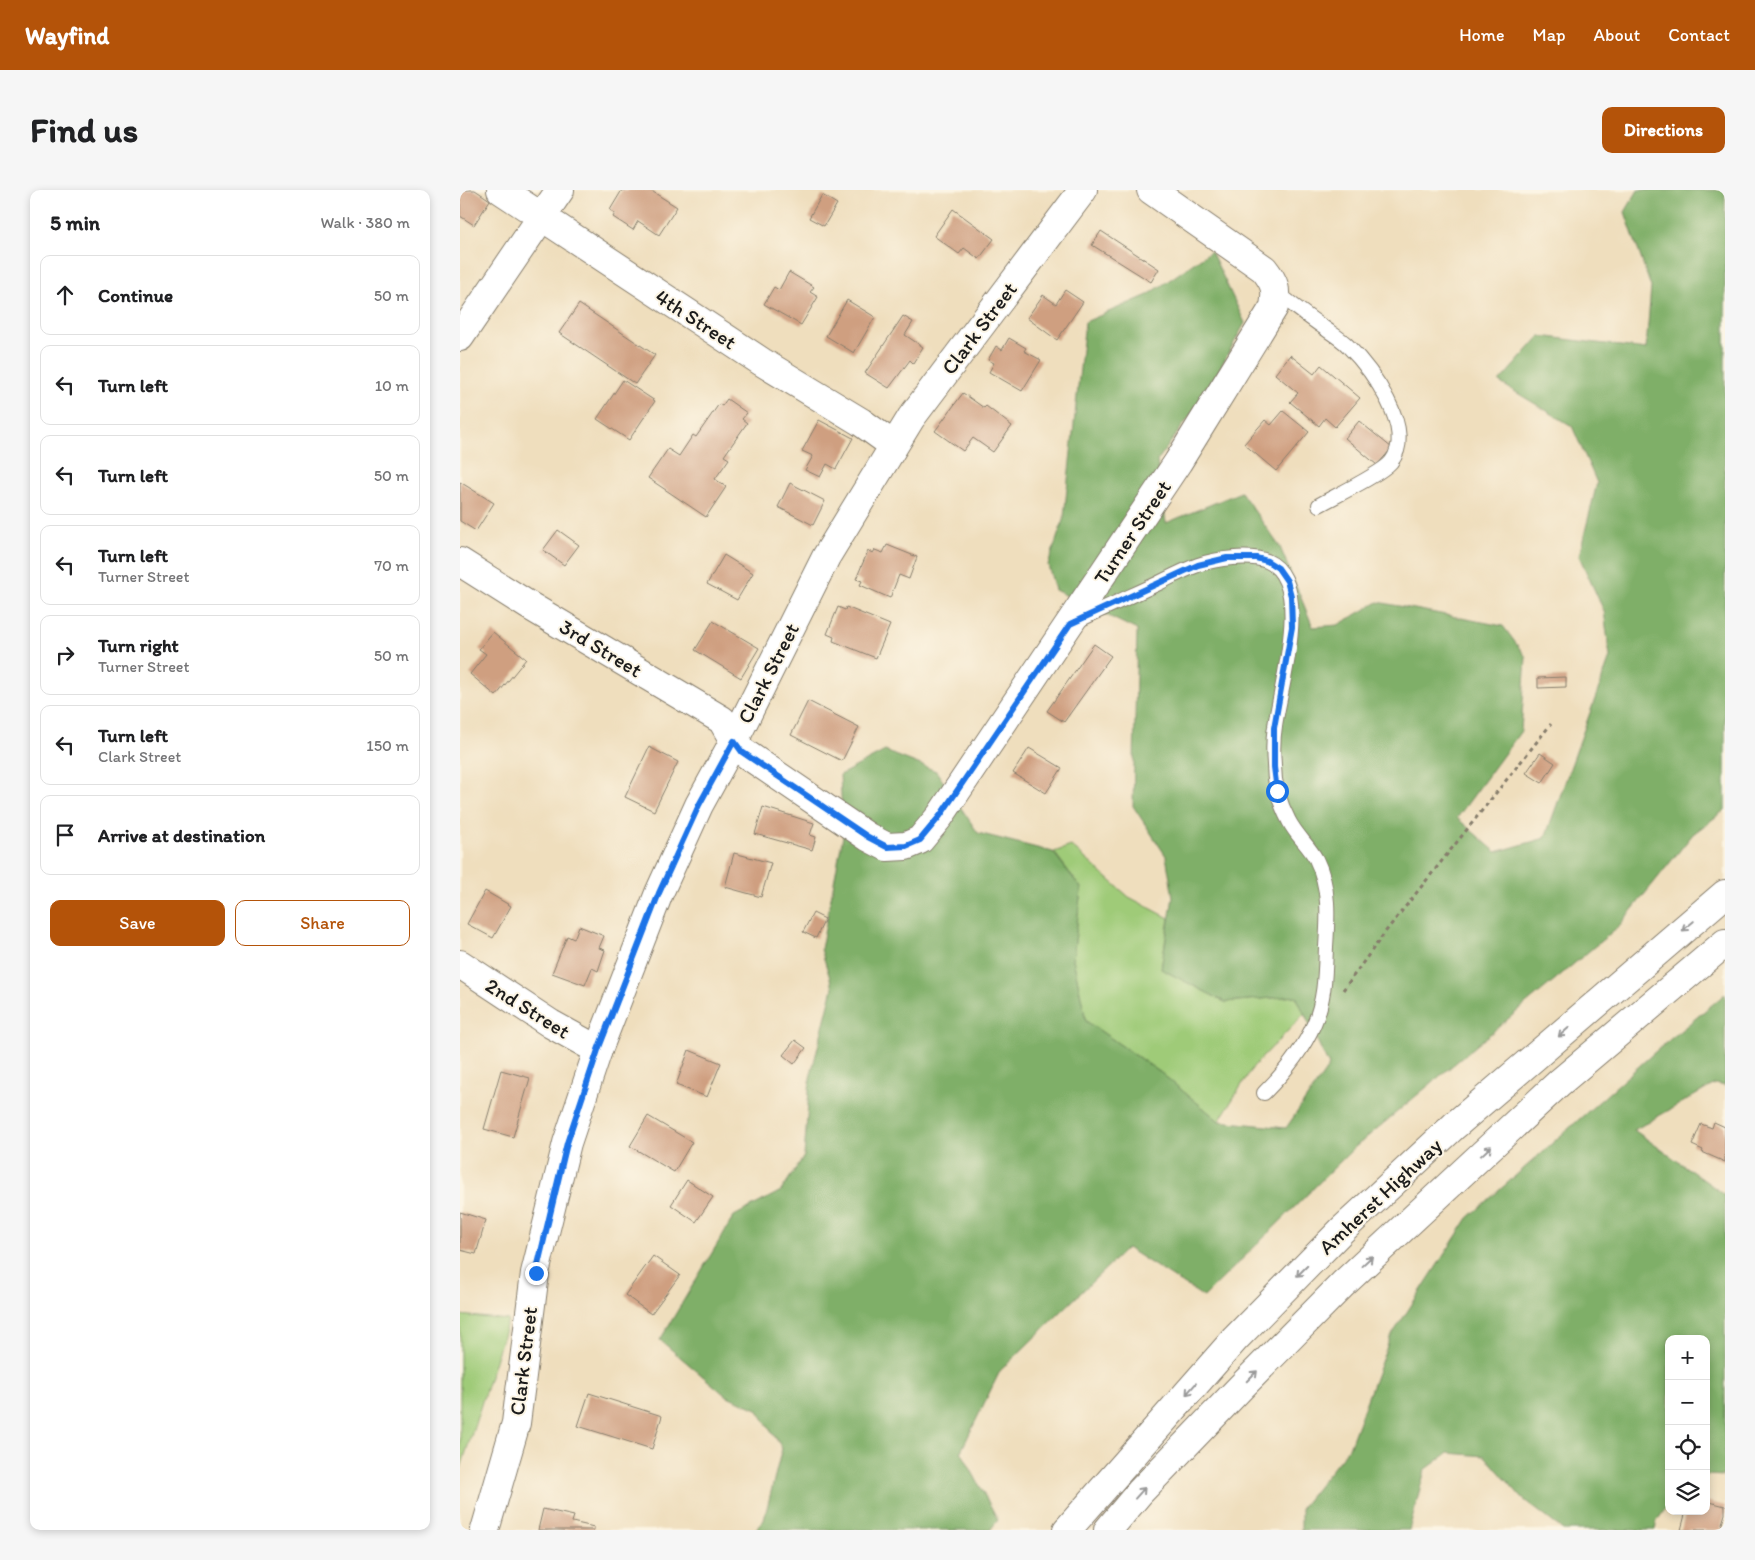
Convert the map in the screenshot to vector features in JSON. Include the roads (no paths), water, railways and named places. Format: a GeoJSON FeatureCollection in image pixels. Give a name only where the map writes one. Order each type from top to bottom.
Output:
{"type":"FeatureCollection","features":[{"type":"Feature","properties":{"kind":"main road","name":"4th Street"},"geometry":{"type":"LineString","coordinates":[[501,190],[762,362],[861,422],[893,445]]}},
{"type":"Feature","properties":{"kind":"main road"},"geometry":{"type":"LineString","coordinates":[[460,337],[560,190]]}},
{"type":"Feature","properties":{"kind":"main road","name":"Clark Street"},"geometry":{"type":"LineString","coordinates":[[485,1530],[516,1423],[536,1273],[567,1143],[598,1050],[659,893],[699,805],[734,741],[826,558],[893,445],[911,418],[1083,190]]}},
{"type":"Feature","properties":{"kind":"main road"},"geometry":{"type":"LineString","coordinates":[[1151,190],[1264,269],[1272,280],[1276,293]]}},
{"type":"Feature","properties":{"kind":"main road","name":"Turner Street"},"geometry":{"type":"LineString","coordinates":[[734,741],[742,752],[868,837],[887,847],[906,846],[920,840],[940,816],[1178,462],[1274,307],[1276,293]]}},
{"type":"Feature","properties":{"kind":"main road","name":"3rd Street"},"geometry":{"type":"LineString","coordinates":[[460,562],[536,610],[722,720],[734,741]]}},
{"type":"Feature","properties":{"kind":"main road","name":"Amherst Highway"},"geometry":{"type":"LineString","coordinates":[[1067,1530],[1235,1339],[1342,1230],[1454,1126],[1725,894]]}},
{"type":"Feature","properties":{"kind":"main road","name":"Amherst Highway"},"geometry":{"type":"LineString","coordinates":[[1108,1530],[1154,1478],[1343,1284],[1559,1083],[1725,943]]}},
{"type":"Feature","properties":{"kind":"main road","name":"2nd Street"},"geometry":{"type":"LineString","coordinates":[[460,964],[552,1024],[598,1050]]}},
{"type":"Feature","properties":{"kind":"lane"},"geometry":{"type":"LineString","coordinates":[[1276,293],[1346,344],[1364,363],[1381,387],[1394,414],[1398,432],[1398,448],[1391,462],[1320,505]]}},
{"type":"Feature","properties":{"kind":"lane"},"geometry":{"type":"LineString","coordinates":[[1070,624],[1198,565],[1227,558],[1256,558],[1267,561],[1278,568],[1287,581],[1291,596],[1292,627],[1274,728],[1274,767],[1277,791],[1289,821],[1316,859],[1324,882],[1328,906],[1325,986],[1315,1023],[1306,1041],[1280,1077],[1264,1093]]}}]}
